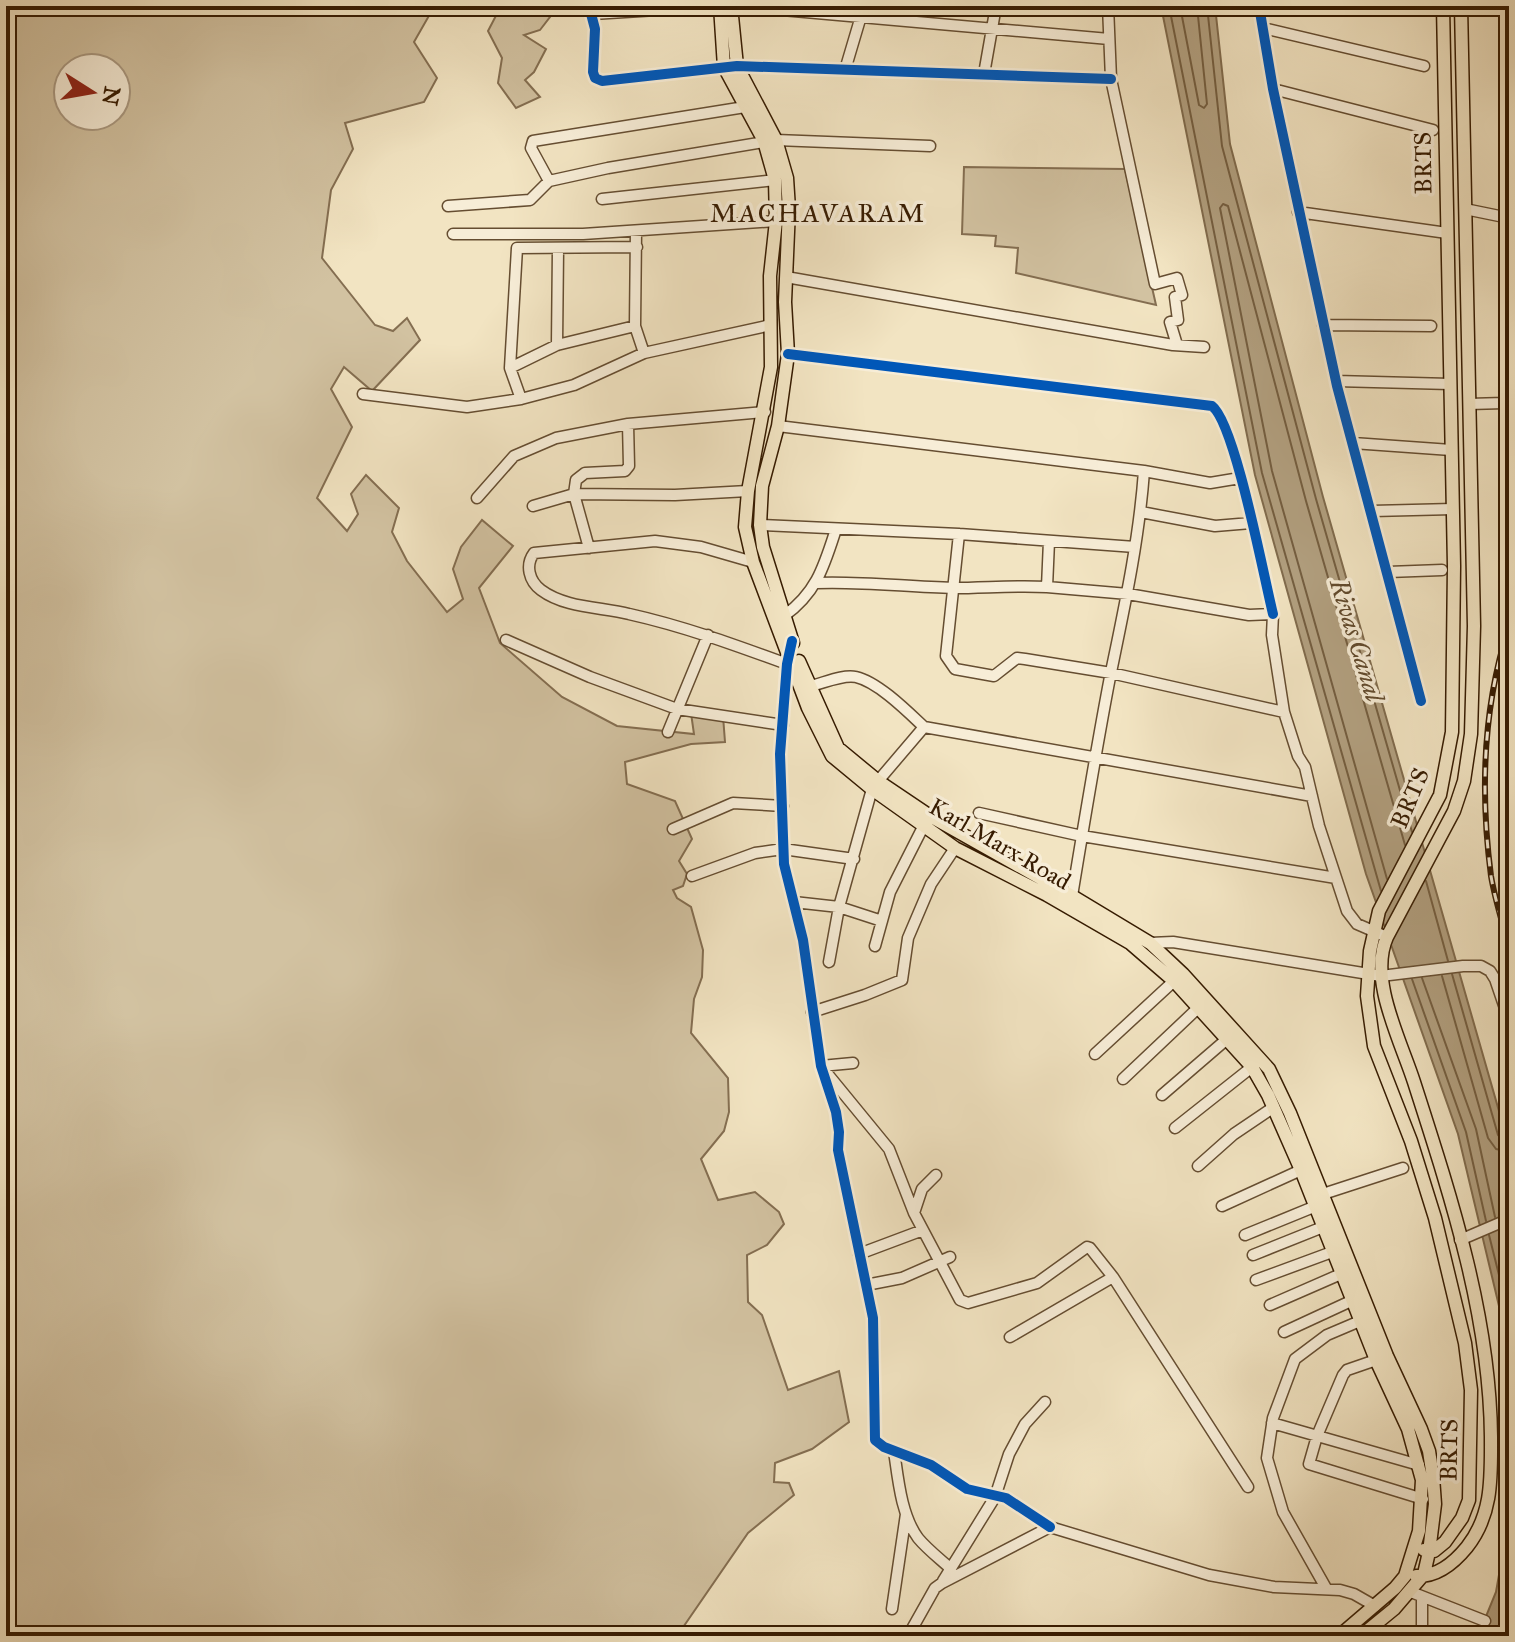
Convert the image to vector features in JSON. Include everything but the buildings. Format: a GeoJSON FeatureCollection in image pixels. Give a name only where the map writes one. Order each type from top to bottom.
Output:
{"type":"FeatureCollection","features":[{"type":"Feature","properties":{"kind":"main road","name":"Karl Marx Road"},"geometry":{"type":"LineString","coordinates":[[720,6],[730,67],[745,107],[770,140],[775,180],[776,221],[770,276],[771,367],[748,491],[745,527],[753,562],[808,708],[832,756],[875,785],[1150,943],[1183,974],[1269,1069],[1429,1451],[1435,1504],[1429,1552],[1417,1594],[1361,1636]]}},
{"type":"Feature","properties":{"kind":"main road","name":"Karl Marx Road"},"geometry":{"type":"LineString","coordinates":[[733,6],[730,67],[787,178],[788,354],[778,426],[762,486],[760,525],[763,547],[784,616],[789,652],[811,686],[838,748],[875,785],[923,827],[955,848],[1047,895],[1130,943],[1174,981],[1252,1067],[1274,1107],[1301,1170],[1351,1301],[1408,1429],[1419,1465],[1423,1499],[1415,1547],[1405,1576],[1339,1636]]}},
{"type":"Feature","properties":{"kind":"main road","name":"BRTS"},"geometry":{"type":"LineString","coordinates":[[1405,1576],[1436,1573],[1466,1548],[1484,1516],[1490,1492],[1488,1364],[1447,1187],[1381,975],[1380,960],[1379,911],[1432,811],[1445,777],[1453,709],[1453,509],[1443,6]]}},
{"type":"Feature","properties":{"kind":"main road","name":"BRTS"},"geometry":{"type":"LineString","coordinates":[[1380,935],[1454,811],[1464,781],[1471,734],[1473,687],[1461,6]]}},
{"type":"Feature","properties":{"kind":"main road","name":"BRTS"},"geometry":{"type":"LineString","coordinates":[[1381,975],[1367,1006],[1372,1037],[1432,1205],[1465,1343],[1471,1390],[1469,1500],[1451,1535],[1429,1552]]}},
{"type":"Feature","properties":{"kind":"main road"},"geometry":{"type":"LineString","coordinates":[[1415,1547],[1429,1552]]}},
{"type":"Feature","properties":{"kind":"street"},"geometry":{"type":"LineString","coordinates":[[720,6],[591,10],[595,78],[602,81],[730,67],[1111,79]]}},
{"type":"Feature","properties":{"kind":"street"},"geometry":{"type":"LineString","coordinates":[[733,6],[862,12],[991,30],[1109,39]]}},
{"type":"Feature","properties":{"kind":"street"},"geometry":{"type":"LineString","coordinates":[[984,74],[996,6]]}},
{"type":"Feature","properties":{"kind":"street"},"geometry":{"type":"LineString","coordinates":[[1108,6],[1111,79],[1155,284],[1177,278],[1182,295],[1175,297],[1178,320],[1170,322],[1177,345]]}},
{"type":"Feature","properties":{"kind":"street"},"geometry":{"type":"LineString","coordinates":[[1259,6],[1298,212],[1336,381],[1421,701]]}},
{"type":"Feature","properties":{"kind":"street"},"geometry":{"type":"LineString","coordinates":[[845,70],[862,12]]}},
{"type":"Feature","properties":{"kind":"street"},"geometry":{"type":"LineString","coordinates":[[1263,28],[1424,66]]}},
{"type":"Feature","properties":{"kind":"street"},"geometry":{"type":"LineString","coordinates":[[1273,89],[1433,130]]}},
{"type":"Feature","properties":{"kind":"street"},"geometry":{"type":"LineString","coordinates":[[549,181],[531,148],[533,141],[745,107]]}},
{"type":"Feature","properties":{"kind":"street"},"geometry":{"type":"LineString","coordinates":[[448,206],[530,200],[549,181],[770,140],[930,146]]}},
{"type":"Feature","properties":{"kind":"street"},"geometry":{"type":"LineString","coordinates":[[602,199],[775,180]]}},
{"type":"Feature","properties":{"kind":"street"},"geometry":{"type":"LineString","coordinates":[[1465,209],[1509,218]]}},
{"type":"Feature","properties":{"kind":"street"},"geometry":{"type":"LineString","coordinates":[[1298,212],[1447,233]]}},
{"type":"Feature","properties":{"kind":"street"},"geometry":{"type":"LineString","coordinates":[[453,234],[583,234],[776,221]]}},
{"type":"Feature","properties":{"kind":"street"},"geometry":{"type":"LineString","coordinates":[[636,231],[635,326],[644,353]]}},
{"type":"Feature","properties":{"kind":"street"},"geometry":{"type":"LineString","coordinates":[[521,399],[510,368],[517,248],[637,247]]}},
{"type":"Feature","properties":{"kind":"street"},"geometry":{"type":"LineString","coordinates":[[557,345],[558,249]]}},
{"type":"Feature","properties":{"kind":"street"},"geometry":{"type":"LineString","coordinates":[[786,277],[1177,345],[1204,347]]}},
{"type":"Feature","properties":{"kind":"street"},"geometry":{"type":"LineString","coordinates":[[363,394],[467,407],[521,399],[574,385],[644,353],[771,325]]}},
{"type":"Feature","properties":{"kind":"street"},"geometry":{"type":"LineString","coordinates":[[1323,325],[1431,326]]}},
{"type":"Feature","properties":{"kind":"street"},"geometry":{"type":"LineString","coordinates":[[510,368],[557,345],[635,326]]}},
{"type":"Feature","properties":{"kind":"street"},"geometry":{"type":"LineString","coordinates":[[788,354],[1212,406],[1219,412],[1240,478],[1273,614],[1272,635],[1284,712],[1305,767],[1347,911],[1357,924],[1380,935]]}},
{"type":"Feature","properties":{"kind":"street"},"geometry":{"type":"LineString","coordinates":[[1336,381],[1450,384]]}},
{"type":"Feature","properties":{"kind":"street"},"geometry":{"type":"LineString","coordinates":[[1469,404],[1507,402]]}},
{"type":"Feature","properties":{"kind":"street"},"geometry":{"type":"LineString","coordinates":[[477,498],[514,456],[556,438],[628,424],[765,412]]}},
{"type":"Feature","properties":{"kind":"street"},"geometry":{"type":"LineString","coordinates":[[589,548],[574,494],[580,475],[625,471],[629,466],[628,424]]}},
{"type":"Feature","properties":{"kind":"street"},"geometry":{"type":"LineString","coordinates":[[778,426],[1144,471],[1210,483],[1240,478]]}},
{"type":"Feature","properties":{"kind":"street"},"geometry":{"type":"LineString","coordinates":[[1353,443],[1451,450]]}},
{"type":"Feature","properties":{"kind":"street"},"geometry":{"type":"LineString","coordinates":[[1072,896],[1095,756],[1128,594],[1144,471]]}},
{"type":"Feature","properties":{"kind":"street"},"geometry":{"type":"LineString","coordinates":[[533,506],[574,494],[675,495],[748,491]]}},
{"type":"Feature","properties":{"kind":"street"},"geometry":{"type":"LineString","coordinates":[[1372,511],[1453,509]]}},
{"type":"Feature","properties":{"kind":"street"},"geometry":{"type":"LineString","coordinates":[[1141,512],[1215,526],[1251,523]]}},
{"type":"Feature","properties":{"kind":"street"},"geometry":{"type":"LineString","coordinates":[[760,525],[959,534],[1135,547]]}},
{"type":"Feature","properties":{"kind":"street"},"geometry":{"type":"LineString","coordinates":[[784,616],[803,602],[816,583],[836,529]]}},
{"type":"Feature","properties":{"kind":"street"},"geometry":{"type":"LineString","coordinates":[[959,534],[946,656],[955,669],[994,676],[1017,658],[1111,673],[1284,712]]}},
{"type":"Feature","properties":{"kind":"street"},"geometry":{"type":"LineString","coordinates":[[753,562],[701,547],[655,541],[534,553],[529,566],[532,582],[543,592],[586,607],[626,613],[789,652],[780,754],[783,849],[803,940],[821,1066],[836,1112],[838,1150],[873,1318],[875,1440],[931,1465],[967,1489],[1006,1498],[1050,1527],[1209,1575],[1274,1587],[1326,1588],[1354,1594],[1375,1606]]}},
{"type":"Feature","properties":{"kind":"street"},"geometry":{"type":"LineString","coordinates":[[1047,587],[1049,541]]}},
{"type":"Feature","properties":{"kind":"street"},"geometry":{"type":"LineString","coordinates":[[1388,572],[1442,570]]}},
{"type":"Feature","properties":{"kind":"street"},"geometry":{"type":"LineString","coordinates":[[816,583],[887,583],[953,588],[1047,587],[1128,594],[1249,615],[1273,614]]}},
{"type":"Feature","properties":{"kind":"street"},"geometry":{"type":"LineString","coordinates":[[668,732],[708,635]]}},
{"type":"Feature","properties":{"kind":"street"},"geometry":{"type":"LineString","coordinates":[[506,640],[590,677],[677,709],[783,725]]}},
{"type":"Feature","properties":{"kind":"street"},"geometry":{"type":"LineString","coordinates":[[811,686],[858,677],[894,700],[924,727],[1312,796]]}},
{"type":"Feature","properties":{"kind":"street"},"geometry":{"type":"LineString","coordinates":[[829,962],[839,907],[875,785],[924,727]]}},
{"type":"Feature","properties":{"kind":"street"},"geometry":{"type":"LineString","coordinates":[[673,829],[733,803],[783,806]]}},
{"type":"Feature","properties":{"kind":"street"},"geometry":{"type":"LineString","coordinates":[[979,813],[1082,836],[1336,878]]}},
{"type":"Feature","properties":{"kind":"street"},"geometry":{"type":"LineString","coordinates":[[875,946],[890,892],[923,827]]}},
{"type":"Feature","properties":{"kind":"street"},"geometry":{"type":"LineString","coordinates":[[812,1012],[902,980],[908,938],[931,884],[955,848]]}},
{"type":"Feature","properties":{"kind":"street"},"geometry":{"type":"LineString","coordinates":[[692,876],[755,853],[783,849],[854,859]]}},
{"type":"Feature","properties":{"kind":"street"},"geometry":{"type":"LineString","coordinates":[[794,902],[839,907],[882,921]]}},
{"type":"Feature","properties":{"kind":"street"},"geometry":{"type":"LineString","coordinates":[[1150,943],[1173,942],[1381,975],[1481,966],[1490,971],[1509,1020]]}},
{"type":"Feature","properties":{"kind":"street"},"geometry":{"type":"LineString","coordinates":[[1095,1054],[1174,981]]}},
{"type":"Feature","properties":{"kind":"street"},"geometry":{"type":"LineString","coordinates":[[1123,1079],[1198,1008]]}},
{"type":"Feature","properties":{"kind":"street"},"geometry":{"type":"LineString","coordinates":[[1162,1095],[1227,1039]]}},
{"type":"Feature","properties":{"kind":"street"},"geometry":{"type":"LineString","coordinates":[[821,1066],[853,1063]]}},
{"type":"Feature","properties":{"kind":"street"},"geometry":{"type":"LineString","coordinates":[[821,1066],[889,1149],[914,1213],[960,1300],[968,1303],[1037,1283],[1087,1247],[1094,1250],[1248,1487]]}},
{"type":"Feature","properties":{"kind":"street"},"geometry":{"type":"LineString","coordinates":[[1175,1128],[1252,1067]]}},
{"type":"Feature","properties":{"kind":"street"},"geometry":{"type":"LineString","coordinates":[[1198,1166],[1234,1134],[1274,1107]]}},
{"type":"Feature","properties":{"kind":"street"},"geometry":{"type":"LineString","coordinates":[[1323,1194],[1403,1168]]}},
{"type":"Feature","properties":{"kind":"street"},"geometry":{"type":"LineString","coordinates":[[1222,1206],[1301,1170]]}},
{"type":"Feature","properties":{"kind":"street"},"geometry":{"type":"LineString","coordinates":[[914,1213],[922,1189],[936,1175]]}},
{"type":"Feature","properties":{"kind":"street"},"geometry":{"type":"LineString","coordinates":[[1245,1235],[1316,1206]]}},
{"type":"Feature","properties":{"kind":"street"},"geometry":{"type":"LineString","coordinates":[[1460,1240],[1509,1219]]}},
{"type":"Feature","properties":{"kind":"street"},"geometry":{"type":"LineString","coordinates":[[1253,1255],[1323,1227]]}},
{"type":"Feature","properties":{"kind":"street"},"geometry":{"type":"LineString","coordinates":[[859,1254],[923,1230]]}},
{"type":"Feature","properties":{"kind":"street"},"geometry":{"type":"LineString","coordinates":[[1256,1280],[1332,1252]]}},
{"type":"Feature","properties":{"kind":"street"},"geometry":{"type":"LineString","coordinates":[[866,1285],[902,1278],[950,1257]]}},
{"type":"Feature","properties":{"kind":"street"},"geometry":{"type":"LineString","coordinates":[[1270,1305],[1341,1274]]}},
{"type":"Feature","properties":{"kind":"street"},"geometry":{"type":"LineString","coordinates":[[1010,1337],[1113,1277]]}},
{"type":"Feature","properties":{"kind":"street"},"geometry":{"type":"LineString","coordinates":[[1284,1332],[1351,1301]]}},
{"type":"Feature","properties":{"kind":"street"},"geometry":{"type":"LineString","coordinates":[[1326,1588],[1283,1512],[1267,1458],[1272,1423],[1295,1359],[1327,1335],[1360,1321]]}},
{"type":"Feature","properties":{"kind":"street"},"geometry":{"type":"LineString","coordinates":[[1376,1360],[1347,1370],[1343,1375],[1308,1460],[1313,1467],[1423,1499]]}},
{"type":"Feature","properties":{"kind":"street"},"geometry":{"type":"LineString","coordinates":[[942,1583],[995,1497],[1009,1454],[1025,1424],[1045,1402]]}},
{"type":"Feature","properties":{"kind":"street"},"geometry":{"type":"LineString","coordinates":[[1272,1423],[1419,1465]]}},
{"type":"Feature","properties":{"kind":"street"},"geometry":{"type":"LineString","coordinates":[[894,1451],[907,1512],[919,1539],[951,1569]]}},
{"type":"Feature","properties":{"kind":"street"},"geometry":{"type":"LineString","coordinates":[[892,1609],[907,1512]]}},
{"type":"Feature","properties":{"kind":"street"},"geometry":{"type":"LineString","coordinates":[[908,1636],[935,1588],[1050,1527]]}},
{"type":"Feature","properties":{"kind":"street"},"geometry":{"type":"LineString","coordinates":[[1422,1636],[1417,1594],[1485,1621]]}},
{"type":"Feature","properties":{"kind":"shaded area"},"geometry":{"type":"Polygon","coordinates":[[[6,6],[422,6],[430,14],[414,42],[437,78],[424,102],[345,123],[353,149],[331,190],[322,258],[375,325],[393,331],[407,318],[420,340],[372,391],[344,367],[331,389],[352,427],[317,498],[347,531],[358,514],[351,494],[366,475],[399,508],[392,532],[407,561],[447,612],[463,599],[453,569],[461,547],[482,520],[513,546],[479,588],[500,643],[562,697],[617,726],[694,734],[691,713],[723,716],[725,742],[691,744],[625,762],[627,784],[675,801],[692,839],[679,861],[687,874],[683,886],[673,890],[677,898],[691,907],[703,950],[702,977],[694,999],[691,1033],[728,1078],[729,1112],[724,1131],[701,1159],[718,1200],[755,1192],[779,1212],[784,1224],[767,1245],[747,1255],[748,1302],[762,1315],[788,1390],[839,1371],[849,1422],[812,1449],[775,1463],[774,1482],[789,1483],[794,1495],[748,1533],[677,1636],[6,1636],[6,6]]]}},
{"type":"Feature","properties":{"kind":"shaded area"},"geometry":{"type":"Polygon","coordinates":[[[501,6],[550,6],[553,13],[540,30],[524,35],[546,49],[534,72],[525,80],[540,97],[516,108],[498,83],[502,58],[488,31],[501,6]]]}},
{"type":"Feature","properties":{"kind":"shaded area"},"geometry":{"type":"Polygon","coordinates":[[[964,167],[1125,169],[1156,305],[1016,273],[1018,248],[995,246],[996,236],[962,234],[964,167]]]}},
{"type":"Feature","properties":{"kind":"water","name":"Rivas Canal"},"geometry":{"type":"Polygon","coordinates":[[[1161,6],[1215,6],[1230,144],[1323,497],[1509,1146],[1509,1366],[1504,1327],[1458,1134],[1366,874],[1255,475],[1161,6]]]}},
{"type":"Feature","properties":{"kind":"water"},"geometry":{"type":"Polygon","coordinates":[[[1509,1518],[1509,1636],[1478,1636],[1496,1592],[1509,1518]]]}},
{"type":"Feature","properties":{"kind":"railway"},"geometry":{"type":"LineString","coordinates":[[1509,626],[1500,656],[1489,718],[1485,781],[1491,876],[1509,948]]}},
{"type":"Feature","properties":{"kind":"cycle path"},"geometry":{"type":"LineString","coordinates":[[589,6],[595,29],[593,72],[595,78],[602,81],[737,66],[1111,79]]}},
{"type":"Feature","properties":{"kind":"cycle path"},"geometry":{"type":"LineString","coordinates":[[1259,6],[1273,89],[1337,386],[1421,701]]}},
{"type":"Feature","properties":{"kind":"cycle path"},"geometry":{"type":"LineString","coordinates":[[788,354],[1212,406],[1221,418],[1239,470],[1273,614]]}},
{"type":"Feature","properties":{"kind":"cycle path"},"geometry":{"type":"LineString","coordinates":[[792,641],[787,664],[780,754],[784,864],[803,940],[821,1066],[836,1112],[838,1150],[873,1318],[875,1440],[884,1447],[931,1465],[967,1489],[1006,1498],[1050,1527]]}},
{"type":"Feature","properties":{"kind":"district","name":"MACHAVARAM"},"geometry":{"type":"Point","coordinates":[818,213]}}]}
